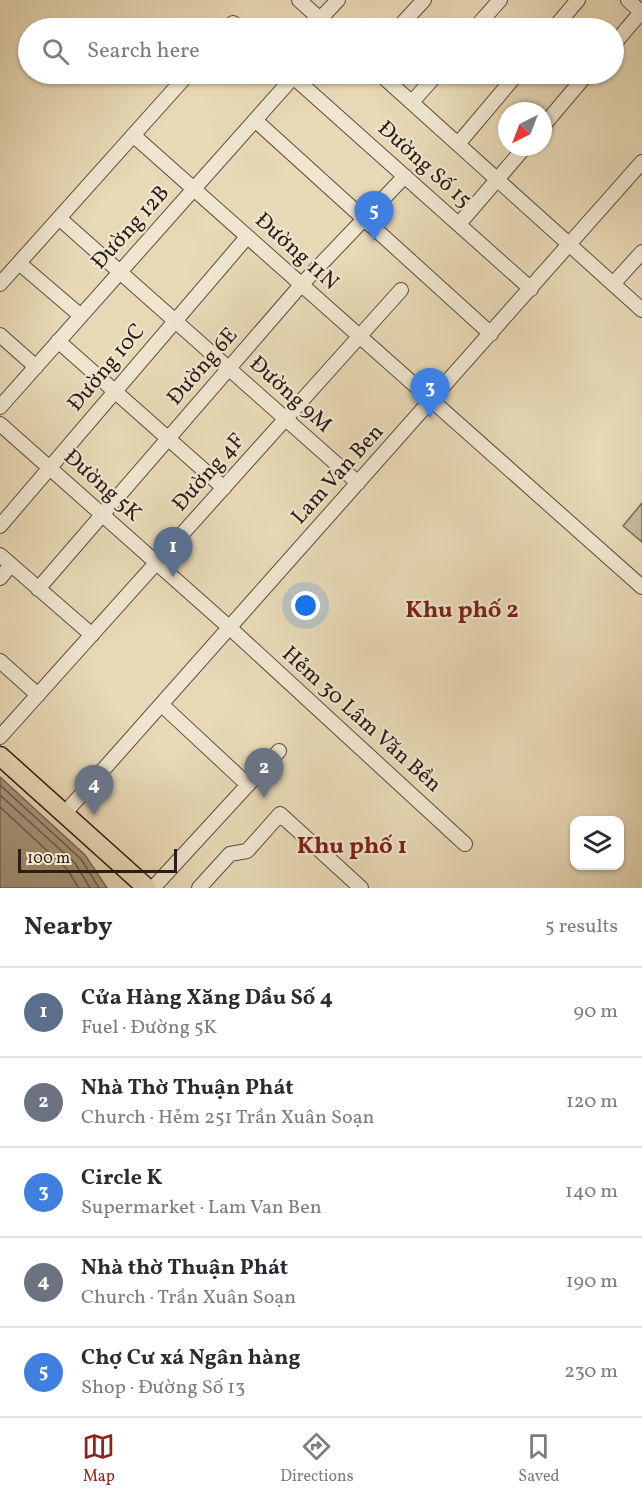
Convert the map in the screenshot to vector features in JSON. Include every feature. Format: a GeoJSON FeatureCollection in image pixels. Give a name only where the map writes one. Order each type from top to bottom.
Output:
{"type":"FeatureCollection","features":[{"type":"Feature","properties":{"kind":"main road"},"geometry":{"type":"LineString","coordinates":[[0,756],[147,888]]}},
{"type":"Feature","properties":{"kind":"street"},"geometry":{"type":"LineString","coordinates":[[299,0],[318,18]]}},
{"type":"Feature","properties":{"kind":"street"},"geometry":{"type":"LineString","coordinates":[[328,18],[338,0]]}},
{"type":"Feature","properties":{"kind":"street"},"geometry":{"type":"LineString","coordinates":[[407,18],[424,0]]}},
{"type":"Feature","properties":{"kind":"street"},"geometry":{"type":"LineString","coordinates":[[484,18],[500,0]]}},
{"type":"Feature","properties":{"kind":"street"},"geometry":{"type":"LineString","coordinates":[[563,18],[578,0]]}},
{"type":"Feature","properties":{"kind":"street"},"geometry":{"type":"LineString","coordinates":[[624,33],[642,12],[628,0]]}},
{"type":"Feature","properties":{"kind":"street"},"geometry":{"type":"LineString","coordinates":[[0,284],[179,84]]}},
{"type":"Feature","properties":{"kind":"street","name":"Đường 12B"},"geometry":{"type":"LineString","coordinates":[[0,407],[285,84]]}},
{"type":"Feature","properties":{"kind":"street","name":"Đường Số 15"},"geometry":{"type":"LineString","coordinates":[[303,84],[531,289]]}},
{"type":"Feature","properties":{"kind":"street"},"geometry":{"type":"LineString","coordinates":[[391,84],[642,310]]}},
{"type":"Feature","properties":{"kind":"street"},"geometry":{"type":"LineString","coordinates":[[412,102],[428,84]]}},
{"type":"Feature","properties":{"kind":"street"},"geometry":{"type":"LineString","coordinates":[[458,144],[509,84]]}},
{"type":"Feature","properties":{"kind":"street"},"geometry":{"type":"LineString","coordinates":[[552,115],[579,84]]}},
{"type":"Feature","properties":{"kind":"street"},"geometry":{"type":"LineString","coordinates":[[255,120],[491,334]]}},
{"type":"Feature","properties":{"kind":"street","name":"Đường 11N"},"geometry":{"type":"LineString","coordinates":[[133,135],[642,587]]}},
{"type":"Feature","properties":{"kind":"street"},"geometry":{"type":"LineString","coordinates":[[459,224],[518,156]]}},
{"type":"Feature","properties":{"kind":"street","name":"Lam Van Ben"},"geometry":{"type":"LineString","coordinates":[[64,814],[642,162]]}},
{"type":"Feature","properties":{"kind":"street","name":"Đường 6E"},"geometry":{"type":"LineString","coordinates":[[38,588],[302,285],[405,176]]}},
{"type":"Feature","properties":{"kind":"street","name":"Đường 9M"},"geometry":{"type":"LineString","coordinates":[[59,218],[358,483]]}},
{"type":"Feature","properties":{"kind":"street","name":"Đường 10C"},"geometry":{"type":"LineString","coordinates":[[0,526],[247,237]]}},
{"type":"Feature","properties":{"kind":"street"},"geometry":{"type":"LineString","coordinates":[[613,284],[642,252]]}},
{"type":"Feature","properties":{"kind":"street"},"geometry":{"type":"LineString","coordinates":[[19,263],[81,316]]}},
{"type":"Feature","properties":{"kind":"street","name":"Đường 4F"},"geometry":{"type":"LineString","coordinates":[[2,730],[38,695],[400,290]]}},
{"type":"Feature","properties":{"kind":"street"},"geometry":{"type":"LineString","coordinates":[[0,335],[36,367]]}},
{"type":"Feature","properties":{"kind":"street"},"geometry":{"type":"LineString","coordinates":[[58,341],[224,488]]}},
{"type":"Feature","properties":{"kind":"street","name":"Đường 5K"},"geometry":{"type":"LineString","coordinates":[[0,424],[230,628]]}},
{"type":"Feature","properties":{"kind":"street"},"geometry":{"type":"LineString","coordinates":[[0,555],[92,635]]}},
{"type":"Feature","properties":{"kind":"street"},"geometry":{"type":"LineString","coordinates":[[0,578],[11,565]]}},
{"type":"Feature","properties":{"kind":"street","name":"Hẻm 30 Lâm Văn Bền"},"geometry":{"type":"LineString","coordinates":[[230,628],[465,844]]}},
{"type":"Feature","properties":{"kind":"street"},"geometry":{"type":"LineString","coordinates":[[0,661],[38,695]]}},
{"type":"Feature","properties":{"kind":"street"},"geometry":{"type":"LineString","coordinates":[[162,705],[248,785]]}},
{"type":"Feature","properties":{"kind":"street"},"geometry":{"type":"LineString","coordinates":[[153,888],[279,751]]}},
{"type":"Feature","properties":{"kind":"street"},"geometry":{"type":"LineString","coordinates":[[199,888],[230,854],[247,851],[280,814],[361,888]]}},
{"type":"Feature","properties":{"kind":"shaded area"},"geometry":{"type":"Polygon","coordinates":[[[642,503],[642,542],[623,526],[642,503]]]}},
{"type":"Feature","properties":{"kind":"water"},"geometry":{"type":"Polygon","coordinates":[[[0,777],[85,855],[107,888],[0,888],[0,777]]]}},
{"type":"Feature","properties":{"kind":"place","name":"Chợ Cư xá Ngân hàng"},"geometry":{"type":"Point","coordinates":[374,241]}},
{"type":"Feature","properties":{"kind":"place","name":"Circle K"},"geometry":{"type":"Point","coordinates":[430,418]}},
{"type":"Feature","properties":{"kind":"place","name":"Cửa Hàng Xăng Dầu Số 4"},"geometry":{"type":"Point","coordinates":[173,577]}},
{"type":"Feature","properties":{"kind":"place","name":"Nhà Thờ Thuận Phát"},"geometry":{"type":"Point","coordinates":[264,798]}},
{"type":"Feature","properties":{"kind":"place","name":"Nhà thờ Thuận Phát"},"geometry":{"type":"Point","coordinates":[94,815]}},
{"type":"Feature","properties":{"kind":"district","name":"Khu phố 2"},"geometry":{"type":"Point","coordinates":[462,611]}},
{"type":"Feature","properties":{"kind":"district","name":"Khu phố 1"},"geometry":{"type":"Point","coordinates":[352,847]}}]}
